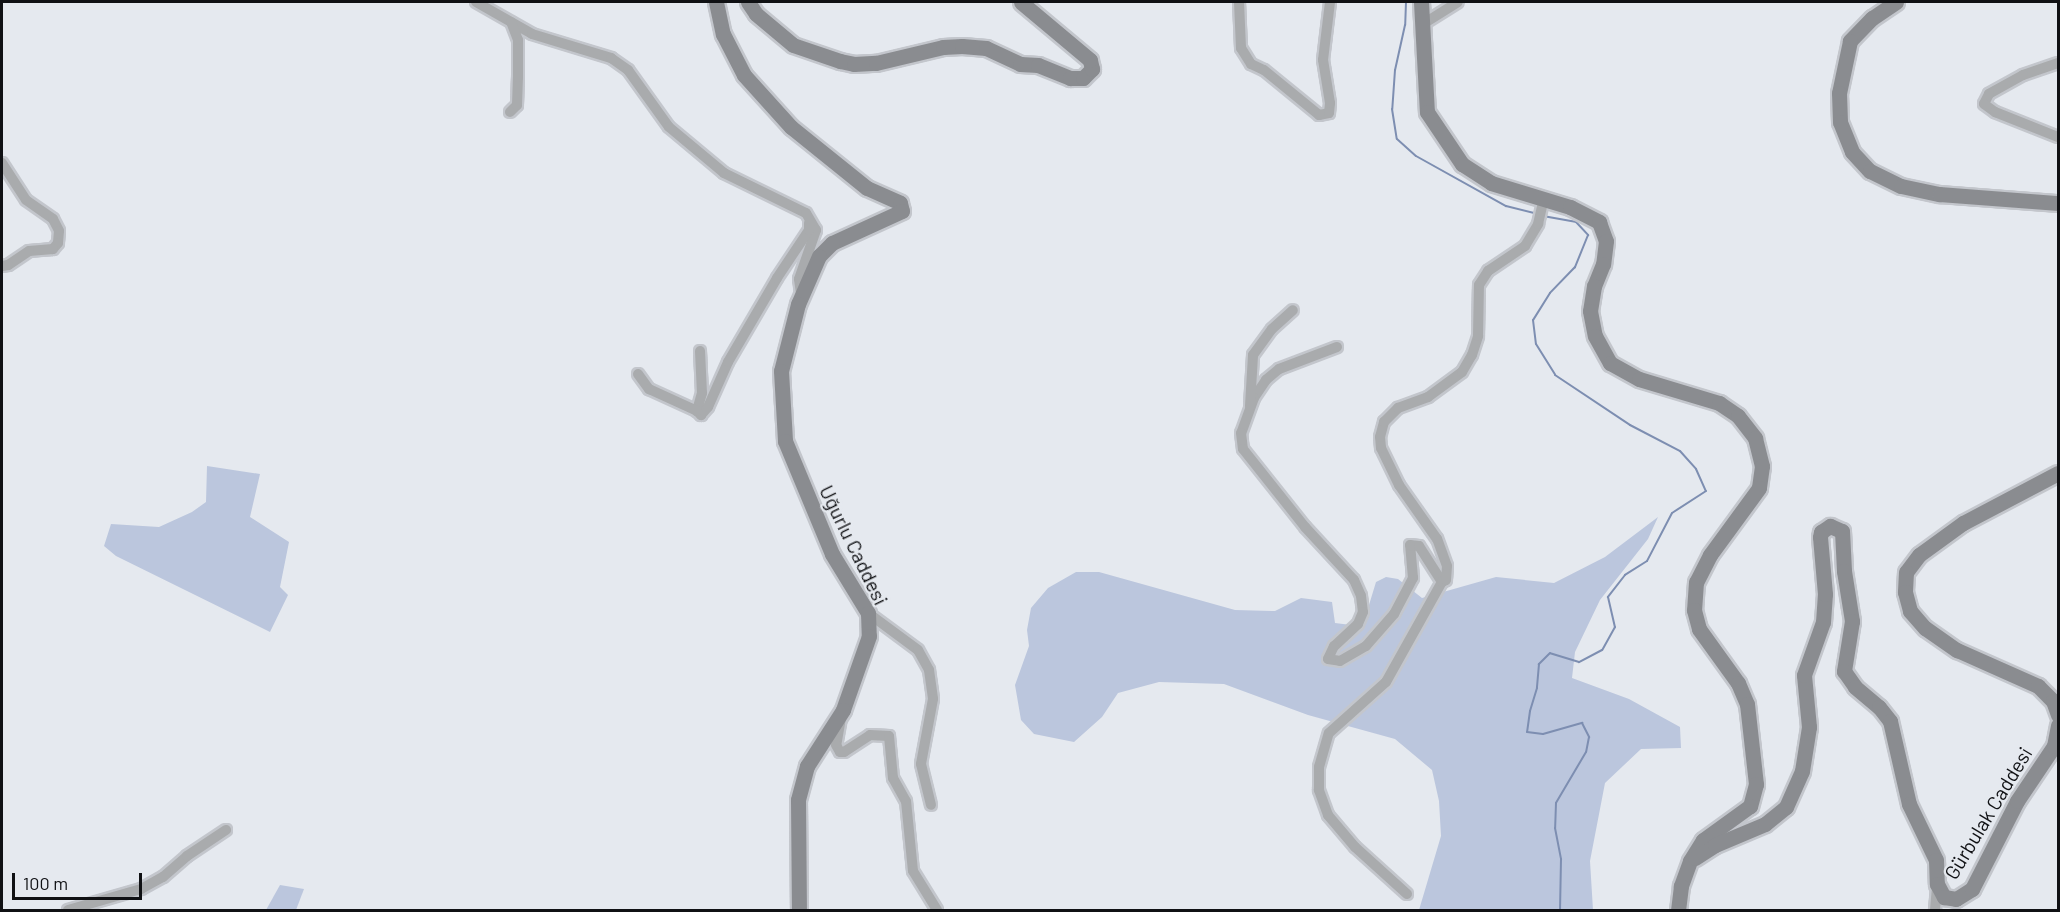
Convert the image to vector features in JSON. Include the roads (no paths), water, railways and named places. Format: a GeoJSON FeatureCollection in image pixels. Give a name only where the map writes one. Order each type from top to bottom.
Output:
{"type":"FeatureCollection","features":[{"type":"Feature","properties":{"kind":"street"},"geometry":{"type":"LineString","coordinates":[[476,2],[532,34],[611,58],[628,70],[669,127],[724,173],[809,216],[816,230],[799,279],[801,295]]}},
{"type":"Feature","properties":{"kind":"street","name":"Uğurlu Caddesi"},"geometry":{"type":"LineString","coordinates":[[717,2],[723,34],[744,75],[791,127],[867,188],[900,203],[902,211],[832,243],[819,256],[801,295],[781,371],[784,441],[832,554],[868,613],[869,636],[840,715],[807,766],[798,800],[799,910]]}},
{"type":"Feature","properties":{"kind":"street"},"geometry":{"type":"LineString","coordinates":[[748,2],[756,14],[793,45],[840,61],[854,64],[876,63],[943,47],[962,46],[986,48],[1020,64],[1038,65],[1070,78],[1083,78],[1092,69],[1090,60],[1021,2]]}},
{"type":"Feature","properties":{"kind":"street"},"geometry":{"type":"LineString","coordinates":[[1239,2],[1241,48],[1251,64],[1264,70],[1319,115],[1329,113],[1330,103],[1323,60],[1330,2]]}},
{"type":"Feature","properties":{"kind":"street"},"geometry":{"type":"LineString","coordinates":[[1420,2],[1427,112],[1462,164],[1491,183],[1542,204],[1570,207],[1599,222],[1606,241],[1603,264],[1594,286],[1590,310],[1595,336],[1610,363],[1639,379],[1719,403],[1738,416],[1755,438],[1762,466],[1759,488],[1710,555],[1696,582],[1694,610],[1699,629],[1738,683],[1747,704],[1754,745],[1756,784],[1750,806],[1703,840],[1690,861],[1681,886],[1678,910]]}},
{"type":"Feature","properties":{"kind":"street"},"geometry":{"type":"LineString","coordinates":[[1423,24],[1458,2]]}},
{"type":"Feature","properties":{"kind":"street"},"geometry":{"type":"LineString","coordinates":[[1896,2],[1872,18],[1850,41],[1839,93],[1840,123],[1852,152],[1870,171],[1901,186],[1940,194],[2058,203]]}},
{"type":"Feature","properties":{"kind":"street"},"geometry":{"type":"LineString","coordinates":[[510,112],[517,105],[518,77],[518,40],[511,22]]}},
{"type":"Feature","properties":{"kind":"street"},"geometry":{"type":"LineString","coordinates":[[2058,63],[2023,75],[1989,94],[1984,104],[1995,112],[2058,137]]}},
{"type":"Feature","properties":{"kind":"street"},"geometry":{"type":"LineString","coordinates":[[2,163],[26,200],[53,219],[59,231],[58,243],[53,249],[29,251],[8,265],[2,266]]}},
{"type":"Feature","properties":{"kind":"street"},"geometry":{"type":"LineString","coordinates":[[1407,894],[1355,847],[1328,815],[1319,790],[1319,767],[1329,733],[1386,682],[1442,582],[1446,580],[1444,555],[1437,539],[1399,485],[1381,448],[1380,437],[1384,422],[1398,408],[1428,397],[1462,372],[1472,355],[1478,336],[1479,285],[1488,271],[1525,246],[1538,224],[1542,204]]}},
{"type":"Feature","properties":{"kind":"street"},"geometry":{"type":"LineString","coordinates":[[638,374],[649,389],[701,415],[708,407],[728,362],[777,278],[809,230],[809,216]]}},
{"type":"Feature","properties":{"kind":"street"},"geometry":{"type":"LineString","coordinates":[[1250,409],[1253,355],[1272,329],[1293,310]]}},
{"type":"Feature","properties":{"kind":"street"},"geometry":{"type":"LineString","coordinates":[[1337,347],[1279,369],[1266,380],[1250,409],[1241,433],[1243,449],[1305,527],[1354,580],[1361,596],[1363,612],[1358,624],[1334,646],[1328,659],[1340,661],[1366,646],[1394,614],[1413,578],[1410,545],[1419,546],[1429,557],[1434,573],[1442,582]]}},
{"type":"Feature","properties":{"kind":"street"},"geometry":{"type":"LineString","coordinates":[[697,411],[702,393],[700,351]]}},
{"type":"Feature","properties":{"kind":"street"},"geometry":{"type":"LineString","coordinates":[[2058,473],[1964,523],[1919,555],[1906,572],[1905,592],[1910,611],[1925,628],[1957,650],[2038,686],[2053,701],[2058,715]]}},
{"type":"Feature","properties":{"kind":"street","name":"Gürbulak Caddesi"},"geometry":{"type":"LineString","coordinates":[[1690,861],[1715,845],[1766,824],[1786,807],[1798,780],[1809,727],[1804,694],[1804,675],[1824,612],[1825,594],[1820,537],[1825,528],[1837,527],[1842,531],[1844,571],[1852,621],[1844,671],[1855,687],[1879,707],[1890,721],[1908,804],[1936,860],[1937,884],[1944,897],[1950,900],[1963,896],[1972,888],[2017,801],[2054,746],[2058,725]]}},
{"type":"Feature","properties":{"kind":"street"},"geometry":{"type":"LineString","coordinates":[[868,613],[918,650],[929,670],[933,699],[921,764],[932,805]]}},
{"type":"Feature","properties":{"kind":"street"},"geometry":{"type":"LineString","coordinates":[[840,715],[842,722],[836,745],[840,752],[844,752],[870,735],[889,736],[893,778],[906,801],[913,871],[937,910]]}},
{"type":"Feature","properties":{"kind":"street"},"geometry":{"type":"LineString","coordinates":[[68,910],[141,889],[163,876],[187,856],[226,830]]}},
{"type":"Feature","properties":{"kind":"street"},"geometry":{"type":"LineString","coordinates":[[1935,910],[1937,884]]}},
{"type":"Feature","properties":{"kind":"waterway"},"geometry":{"type":"LineString","coordinates":[[1406,2],[1405,25],[1395,70],[1392,109],[1397,139],[1416,156],[1506,206],[1537,214]]}},
{"type":"Feature","properties":{"kind":"waterway"},"geometry":{"type":"LineString","coordinates":[[1543,216],[1576,222],[1588,235],[1575,267],[1550,293],[1533,320],[1536,344],[1555,375],[1630,425],[1680,451],[1696,469],[1706,491],[1672,513],[1647,561],[1625,575],[1608,597],[1615,627],[1602,650],[1579,662],[1550,653],[1539,664],[1537,688],[1527,732],[1543,734],[1582,723],[1589,737],[1586,752],[1556,803],[1555,828],[1561,859],[1560,910]]}}]}
